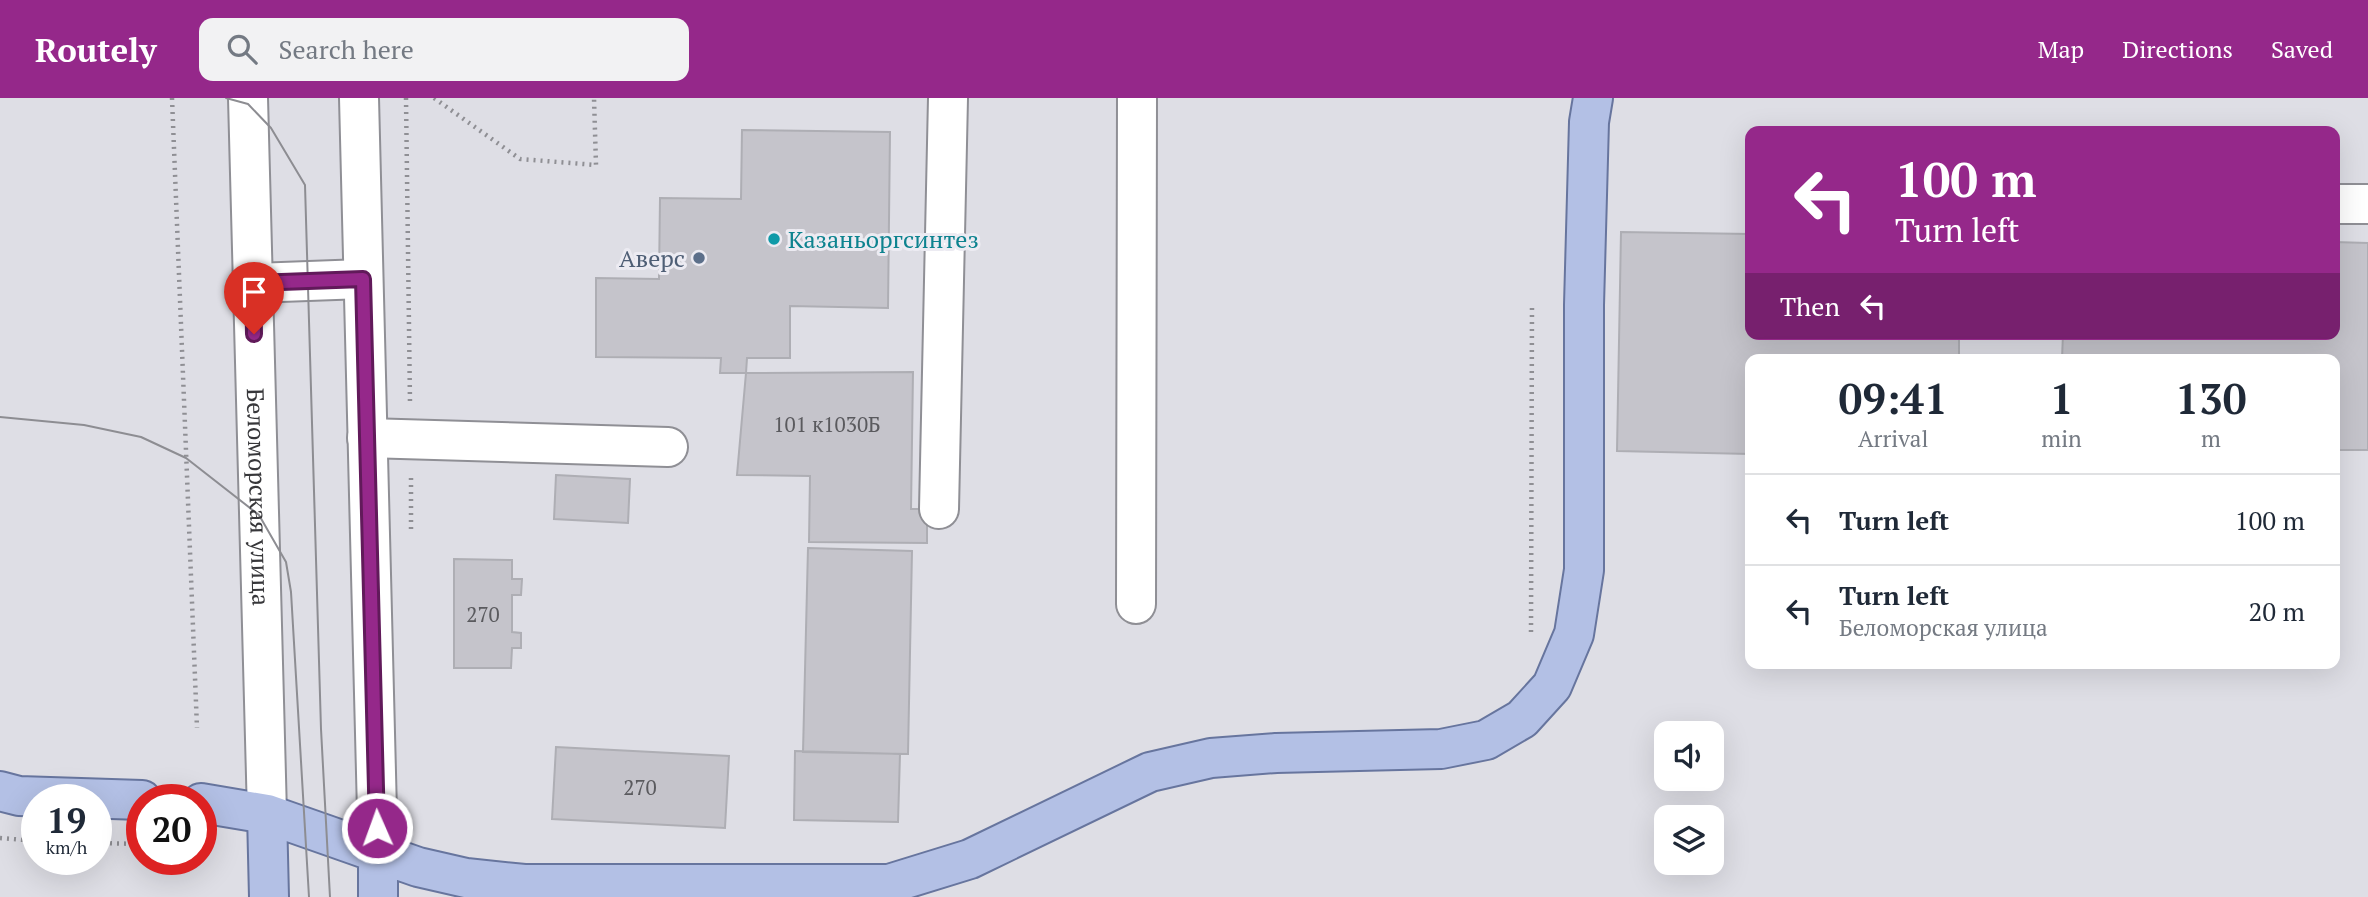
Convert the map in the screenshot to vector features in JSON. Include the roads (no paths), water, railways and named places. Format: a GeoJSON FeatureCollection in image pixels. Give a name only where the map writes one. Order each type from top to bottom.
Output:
{"type":"FeatureCollection","features":[{"type":"Feature","properties":{"kind":"main road"},"geometry":{"type":"LineString","coordinates":[[217,806],[267,814],[418,867],[466,878],[524,884],[889,884],[971,859],[1150,772],[1211,758],[1276,753],[1441,749],[1486,740],[1522,719],[1552,686],[1574,634],[1584,570],[1584,305],[1593,98]]}},
{"type":"Feature","properties":{"kind":"main road"},"geometry":{"type":"LineString","coordinates":[[0,791],[19,796],[126,799]]}},
{"type":"Feature","properties":{"kind":"main road","name":"Беломорская улица"},"geometry":{"type":"LineString","coordinates":[[267,814],[269,897]]}},
{"type":"Feature","properties":{"kind":"main road"},"geometry":{"type":"LineString","coordinates":[[378,852],[378,897]]}},
{"type":"Feature","properties":{"kind":"main road"},"geometry":{"type":"LineString","coordinates":[[712,897],[761,884]]}},
{"type":"Feature","properties":{"kind":"lane","name":"Беломорская улица"},"geometry":{"type":"LineString","coordinates":[[248,98],[267,814]]}},
{"type":"Feature","properties":{"kind":"lane"},"geometry":{"type":"LineString","coordinates":[[359,98],[378,852]]}},
{"type":"Feature","properties":{"kind":"lane"},"geometry":{"type":"LineString","coordinates":[[939,509],[948,98]]}},
{"type":"Feature","properties":{"kind":"lane"},"geometry":{"type":"LineString","coordinates":[[1136,604],[1137,98]]}},
{"type":"Feature","properties":{"kind":"lane"},"geometry":{"type":"LineString","coordinates":[[2340,204],[2368,204]]}},
{"type":"Feature","properties":{"kind":"lane"},"geometry":{"type":"LineString","coordinates":[[253,283],[363,279]]}},
{"type":"Feature","properties":{"kind":"lane"},"geometry":{"type":"LineString","coordinates":[[367,438],[668,447]]}},
{"type":"Feature","properties":{"kind":"tram line"},"geometry":{"type":"LineString","coordinates":[[226,98],[248,104],[271,128],[305,185],[321,729],[330,897]]}},
{"type":"Feature","properties":{"kind":"tram line"},"geometry":{"type":"LineString","coordinates":[[0,417],[84,425],[141,437],[186,458],[259,515],[286,562],[291,592],[309,897]]}},
{"type":"Feature","properties":{"kind":"place","name":"Казаньоргсинтез"},"geometry":{"type":"Point","coordinates":[774,239]}},
{"type":"Feature","properties":{"kind":"place","name":"Аверс"},"geometry":{"type":"Point","coordinates":[699,258]}}]}
